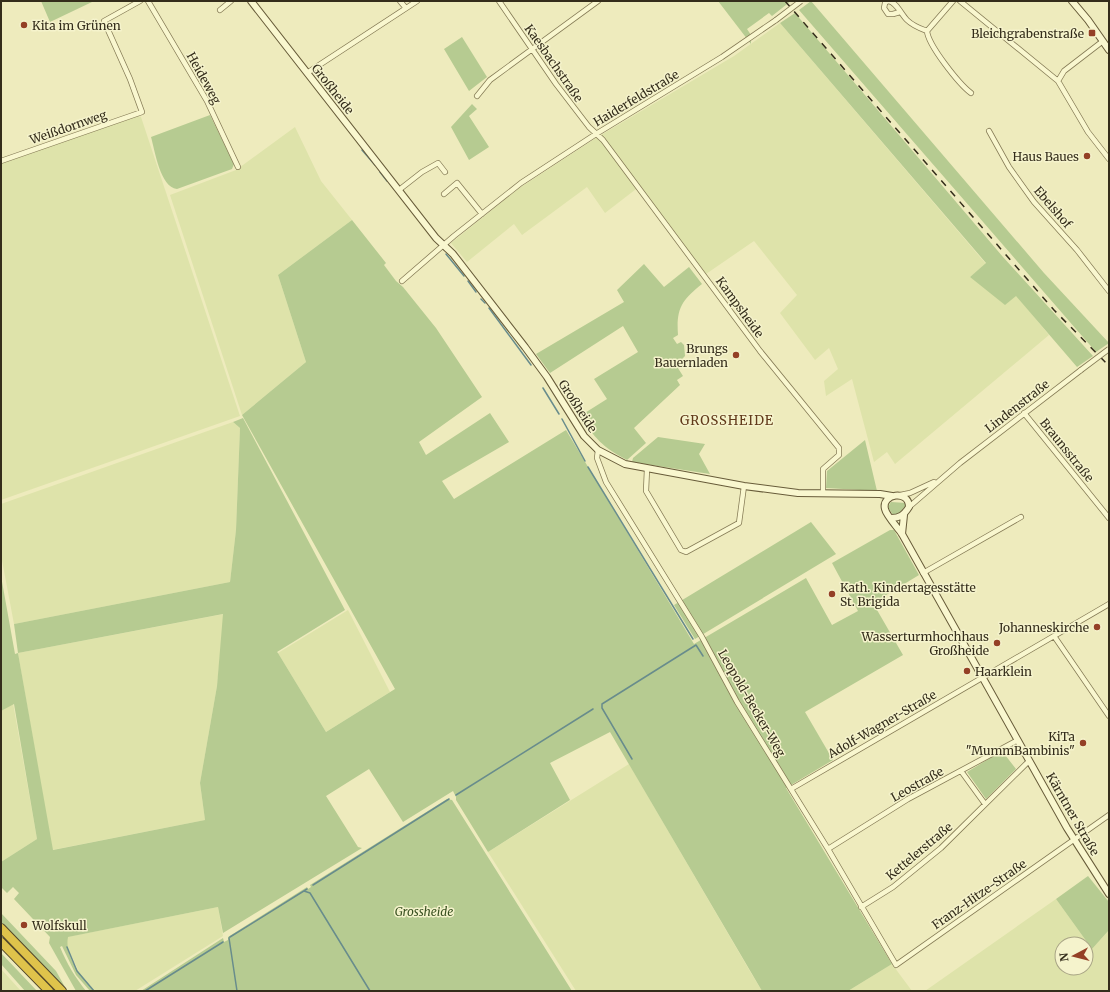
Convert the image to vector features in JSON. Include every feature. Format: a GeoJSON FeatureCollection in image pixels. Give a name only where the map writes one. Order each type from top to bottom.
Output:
{"type":"FeatureCollection","features":[{"type":"Feature","properties":{"kind":"highway"},"geometry":{"type":"LineString","coordinates":[[1,928],[62,991]]}},
{"type":"Feature","properties":{"kind":"highway"},"geometry":{"type":"LineString","coordinates":[[1,942],[49,991]]}},
{"type":"Feature","properties":{"kind":"street","name":"Weißdornweg"},"geometry":{"type":"LineString","coordinates":[[1,161],[142,112],[130,79],[104,21],[140,1]]}},
{"type":"Feature","properties":{"kind":"street","name":"Heideweg"},"geometry":{"type":"LineString","coordinates":[[148,1],[207,102],[238,167]]}},
{"type":"Feature","properties":{"kind":"street"},"geometry":{"type":"LineString","coordinates":[[220,10],[231,1]]}},
{"type":"Feature","properties":{"kind":"street","name":"Großheide"},"geometry":{"type":"LineString","coordinates":[[251,1],[436,238],[444,244],[525,346],[547,377],[584,436],[598,450],[625,464],[744,486],[798,493],[880,494],[892,496]]}},
{"type":"Feature","properties":{"kind":"street"},"geometry":{"type":"LineString","coordinates":[[400,1],[405,8]]}},
{"type":"Feature","properties":{"kind":"street"},"geometry":{"type":"LineString","coordinates":[[307,73],[417,1]]}},
{"type":"Feature","properties":{"kind":"street","name":"Kaesbachstraße"},"geometry":{"type":"LineString","coordinates":[[499,1],[556,84],[596,134]]}},
{"type":"Feature","properties":{"kind":"street"},"geometry":{"type":"LineString","coordinates":[[477,96],[490,80],[598,1]]}},
{"type":"Feature","properties":{"kind":"street","name":"Haiderfeldstraße"},"geometry":{"type":"LineString","coordinates":[[402,281],[444,244],[521,184],[596,134],[722,57],[801,1]]}},
{"type":"Feature","properties":{"kind":"street"},"geometry":{"type":"LineString","coordinates":[[900,12],[888,14],[884,8],[885,3],[888,1],[893,2],[900,12],[916,28],[927,31]]}},
{"type":"Feature","properties":{"kind":"street"},"geometry":{"type":"LineString","coordinates":[[927,31],[953,1]]}},
{"type":"Feature","properties":{"kind":"street"},"geometry":{"type":"LineString","coordinates":[[960,1],[1058,81],[1088,132],[1109,159]]}},
{"type":"Feature","properties":{"kind":"street"},"geometry":{"type":"LineString","coordinates":[[1072,1],[1088,20],[1109,50]]}},
{"type":"Feature","properties":{"kind":"street"},"geometry":{"type":"LineString","coordinates":[[927,31],[928,37],[949,68],[963,87],[971,93]]}},
{"type":"Feature","properties":{"kind":"street"},"geometry":{"type":"LineString","coordinates":[[1058,81],[1064,71],[1103,41]]}},
{"type":"Feature","properties":{"kind":"street","name":"Ebelshof"},"geometry":{"type":"LineString","coordinates":[[989,131],[1009,167],[1034,202],[1077,250],[1109,291]]}},
{"type":"Feature","properties":{"kind":"street","name":"Kampsheide"},"geometry":{"type":"LineString","coordinates":[[596,134],[603,140],[760,351],[839,448],[839,455],[823,469],[823,493]]}},
{"type":"Feature","properties":{"kind":"street"},"geometry":{"type":"LineString","coordinates":[[399,190],[422,172],[438,163],[445,172]]}},
{"type":"Feature","properties":{"kind":"street"},"geometry":{"type":"LineString","coordinates":[[444,194],[457,182],[482,214]]}},
{"type":"Feature","properties":{"kind":"street","name":"Lindenstraße"},"geometry":{"type":"LineString","coordinates":[[909,507],[939,480],[1109,349]]}},
{"type":"Feature","properties":{"kind":"street","name":"Braunsstraße"},"geometry":{"type":"LineString","coordinates":[[1024,413],[1109,518]]}},
{"type":"Feature","properties":{"kind":"street","name":"Leopold-Becker-Weg"},"geometry":{"type":"LineString","coordinates":[[598,450],[597,458],[606,482],[702,637],[737,702],[828,849],[896,965]]}},
{"type":"Feature","properties":{"kind":"street"},"geometry":{"type":"LineString","coordinates":[[647,469],[646,491],[681,550],[686,552],[739,523],[744,486]]}},
{"type":"Feature","properties":{"kind":"street","name":"Lindenstraße"},"geometry":{"type":"LineString","coordinates":[[900,495],[922,489],[939,480]]}},
{"type":"Feature","properties":{"kind":"street"},"geometry":{"type":"LineString","coordinates":[[871,495],[878,498],[885,504],[886,512],[891,518],[897,518],[904,515]]}},
{"type":"Feature","properties":{"kind":"street"},"geometry":{"type":"LineString","coordinates":[[885,504],[892,496],[900,495],[907,499],[909,507],[904,515],[902,534]]}},
{"type":"Feature","properties":{"kind":"street"},"geometry":{"type":"LineString","coordinates":[[923,573],[1021,517]]}},
{"type":"Feature","properties":{"kind":"street","name":"Kärntner Straße"},"geometry":{"type":"LineString","coordinates":[[891,518],[902,534],[1074,840],[1109,894]]}},
{"type":"Feature","properties":{"kind":"street","name":"Adolf-Wagner-Straße"},"geometry":{"type":"LineString","coordinates":[[791,789],[1109,604]]}},
{"type":"Feature","properties":{"kind":"street"},"geometry":{"type":"LineString","coordinates":[[1054,636],[1109,716]]}},
{"type":"Feature","properties":{"kind":"street","name":"Leostraße"},"geometry":{"type":"LineString","coordinates":[[828,849],[908,799],[1018,740]]}},
{"type":"Feature","properties":{"kind":"street","name":"Kettelerstraße"},"geometry":{"type":"LineString","coordinates":[[861,907],[893,887],[941,848],[1029,761]]}},
{"type":"Feature","properties":{"kind":"street"},"geometry":{"type":"LineString","coordinates":[[961,771],[985,804]]}},
{"type":"Feature","properties":{"kind":"street","name":"Franz-Hitze-Straße"},"geometry":{"type":"LineString","coordinates":[[896,965],[1109,815]]}},
{"type":"Feature","properties":{"kind":"green space"},"geometry":{"type":"Polygon","coordinates":[[[41,1],[91,1],[92,2],[50,22],[41,1]]]}},
{"type":"Feature","properties":{"kind":"green space"},"geometry":{"type":"Polygon","coordinates":[[[718,1],[791,1],[772,16],[769,13],[747,29],[751,35],[751,44],[718,1]]]}},
{"type":"Feature","properties":{"kind":"green space"},"geometry":{"type":"Polygon","coordinates":[[[811,1],[1044,273],[1109,343],[1096,352],[799,10],[811,1]]]}},
{"type":"Feature","properties":{"kind":"green space"},"geometry":{"type":"Polygon","coordinates":[[[795,13],[1003,257],[1093,356],[1077,367],[1016,296],[1005,305],[970,277],[986,263],[780,23],[795,13]]]}},
{"type":"Feature","properties":{"kind":"green space"},"geometry":{"type":"Polygon","coordinates":[[[780,23],[986,264],[970,277],[1016,295],[1049,335],[895,464],[887,452],[874,462],[852,379],[826,396],[824,381],[838,369],[829,348],[815,360],[780,313],[797,295],[754,241],[706,274],[640,186],[605,213],[587,187],[522,235],[514,224],[467,262],[451,243],[518,189],[596,138],[734,56],[780,23]]]}},
{"type":"Feature","properties":{"kind":"green space"},"geometry":{"type":"Polygon","coordinates":[[[462,37],[487,77],[469,91],[444,49],[462,37]]]}},
{"type":"Feature","properties":{"kind":"green space"},"geometry":{"type":"Polygon","coordinates":[[[472,104],[477,109],[469,116],[489,147],[469,160],[451,127],[472,104]]]}},
{"type":"Feature","properties":{"kind":"green space"},"geometry":{"type":"Polygon","coordinates":[[[136,115],[141,117],[240,416],[1,500],[1,163],[136,115]]]}},
{"type":"Feature","properties":{"kind":"green space"},"geometry":{"type":"Polygon","coordinates":[[[210,115],[234,164],[232,169],[177,189],[171,187],[166,182],[159,168],[151,137],[210,115]]]}},
{"type":"Feature","properties":{"kind":"green space"},"geometry":{"type":"Polygon","coordinates":[[[295,127],[321,181],[352,220],[278,275],[306,362],[242,415],[170,195],[236,170],[295,127]]]}},
{"type":"Feature","properties":{"kind":"green space"},"geometry":{"type":"Polygon","coordinates":[[[352,220],[386,263],[384,265],[396,281],[403,287],[436,328],[482,397],[419,442],[426,455],[490,413],[509,442],[442,481],[454,499],[566,430],[694,644],[806,578],[832,625],[858,611],[832,563],[890,530],[894,530],[919,575],[873,603],[903,655],[805,712],[833,760],[786,788],[892,964],[848,991],[762,991],[610,732],[550,763],[570,800],[488,852],[456,800],[453,791],[403,822],[369,769],[326,796],[358,847],[362,848],[223,933],[218,907],[68,937],[67,944],[71,959],[95,991],[90,991],[76,975],[62,946],[60,947],[68,965],[86,991],[76,991],[49,943],[50,937],[14,899],[19,893],[13,887],[7,893],[1,887],[1,862],[37,839],[14,704],[1,711],[1,576],[15,654],[18,653],[14,624],[230,582],[236,530],[240,428],[233,422],[243,418],[345,610],[277,652],[326,732],[395,689],[242,415],[306,362],[278,275],[352,220]],[[223,614],[18,653],[53,850],[205,820],[200,783],[217,686],[223,614]]]}},
{"type":"Feature","properties":{"kind":"green space"},"geometry":{"type":"Polygon","coordinates":[[[644,264],[664,287],[689,267],[702,284],[685,300],[682,305],[678,318],[678,335],[673,338],[677,344],[681,342],[684,345],[685,356],[676,365],[683,376],[677,380],[680,385],[634,428],[646,443],[627,460],[605,446],[590,430],[580,416],[607,399],[594,379],[638,352],[623,326],[550,373],[536,354],[624,302],[617,290],[644,264]]]}},
{"type":"Feature","properties":{"kind":"green space"},"geometry":{"type":"Polygon","coordinates":[[[233,422],[240,428],[236,530],[230,582],[14,624],[1,555],[1,504],[233,422]]]}},
{"type":"Feature","properties":{"kind":"green space"},"geometry":{"type":"Polygon","coordinates":[[[658,437],[705,444],[699,454],[710,474],[632,462],[633,458],[658,437]]]}},
{"type":"Feature","properties":{"kind":"green space"},"geometry":{"type":"Polygon","coordinates":[[[865,440],[877,491],[826,488],[827,471],[865,440]]]}},
{"type":"Feature","properties":{"kind":"green space"},"geometry":{"type":"Polygon","coordinates":[[[891,502],[906,503],[907,505],[897,515],[893,515],[888,507],[891,502]]]}},
{"type":"Feature","properties":{"kind":"green space"},"geometry":{"type":"Polygon","coordinates":[[[811,522],[836,554],[695,639],[674,605],[811,522]]]}},
{"type":"Feature","properties":{"kind":"green space"},"geometry":{"type":"Polygon","coordinates":[[[348,610],[390,692],[326,732],[278,653],[348,610]]]}},
{"type":"Feature","properties":{"kind":"green space"},"geometry":{"type":"Polygon","coordinates":[[[224,614],[217,686],[200,783],[205,820],[52,850],[18,653],[224,614]]]}},
{"type":"Feature","properties":{"kind":"green space"},"geometry":{"type":"Polygon","coordinates":[[[13,703],[37,839],[1,862],[1,711],[13,703]]]}},
{"type":"Feature","properties":{"kind":"green space"},"geometry":{"type":"Polygon","coordinates":[[[1002,751],[1016,769],[986,799],[967,772],[1002,751]]]}},
{"type":"Feature","properties":{"kind":"green space"},"geometry":{"type":"Polygon","coordinates":[[[629,764],[762,991],[576,991],[488,852],[629,764]]]}},
{"type":"Feature","properties":{"kind":"green space","name":"Grossheide"},"geometry":{"type":"Polygon","coordinates":[[[447,799],[452,800],[572,991],[141,991],[223,938],[224,942],[228,940],[228,937],[307,887],[308,889],[311,887],[310,885],[447,799]]]}},
{"type":"Feature","properties":{"kind":"green space"},"geometry":{"type":"Polygon","coordinates":[[[1088,876],[1109,902],[1109,930],[1094,947],[1094,936],[1083,936],[1056,899],[1088,876]]]}},
{"type":"Feature","properties":{"kind":"green space"},"geometry":{"type":"Polygon","coordinates":[[[1056,899],[1083,936],[1054,936],[1054,976],[1094,976],[1094,947],[1109,930],[1109,991],[925,991],[1056,899]]]}},
{"type":"Feature","properties":{"kind":"green space"},"geometry":{"type":"Polygon","coordinates":[[[218,907],[223,936],[135,991],[95,991],[80,974],[66,944],[67,937],[218,907]]]}},
{"type":"Feature","properties":{"kind":"green space"},"geometry":{"type":"Polygon","coordinates":[[[1,913],[56,971],[65,987],[35,959],[1,922],[1,913]]]}},
{"type":"Feature","properties":{"kind":"green space"},"geometry":{"type":"Polygon","coordinates":[[[1,953],[37,991],[25,991],[1,964],[1,953]]]}},
{"type":"Feature","properties":{"kind":"green space"},"geometry":{"type":"Polygon","coordinates":[[[892,964],[912,991],[848,991],[892,964]]]}},
{"type":"Feature","properties":{"kind":"green space"},"geometry":{"type":"Polygon","coordinates":[[[1,969],[21,991],[1,991],[1,969]]]}},
{"type":"Feature","properties":{"kind":"waterway"},"geometry":{"type":"LineString","coordinates":[[362,150],[375,165]]}},
{"type":"Feature","properties":{"kind":"waterway"},"geometry":{"type":"LineString","coordinates":[[380,172],[387,181]]}},
{"type":"Feature","properties":{"kind":"waterway"},"geometry":{"type":"LineString","coordinates":[[446,254],[464,276]]}},
{"type":"Feature","properties":{"kind":"waterway"},"geometry":{"type":"LineString","coordinates":[[468,281],[476,292]]}},
{"type":"Feature","properties":{"kind":"waterway"},"geometry":{"type":"LineString","coordinates":[[481,299],[485,303]]}},
{"type":"Feature","properties":{"kind":"waterway"},"geometry":{"type":"LineString","coordinates":[[489,308],[531,365]]}},
{"type":"Feature","properties":{"kind":"waterway"},"geometry":{"type":"LineString","coordinates":[[543,388],[559,414]]}},
{"type":"Feature","properties":{"kind":"waterway"},"geometry":{"type":"LineString","coordinates":[[562,419],[585,461]]}},
{"type":"Feature","properties":{"kind":"waterway"},"geometry":{"type":"LineString","coordinates":[[588,467],[693,639]]}},
{"type":"Feature","properties":{"kind":"waterway"},"geometry":{"type":"LineString","coordinates":[[632,759],[602,708],[602,704],[696,645],[703,656]]}},
{"type":"Feature","properties":{"kind":"waterway"},"geometry":{"type":"LineString","coordinates":[[456,795],[593,709]]}},
{"type":"Feature","properties":{"kind":"waterway"},"geometry":{"type":"LineString","coordinates":[[313,885],[449,799]]}},
{"type":"Feature","properties":{"kind":"waterway"},"geometry":{"type":"LineString","coordinates":[[230,937],[307,889]]}},
{"type":"Feature","properties":{"kind":"waterway"},"geometry":{"type":"LineString","coordinates":[[304,891],[310,893],[370,991]]}},
{"type":"Feature","properties":{"kind":"waterway"},"geometry":{"type":"LineString","coordinates":[[229,938],[237,991]]}},
{"type":"Feature","properties":{"kind":"waterway"},"geometry":{"type":"LineString","coordinates":[[145,991],[223,942]]}},
{"type":"Feature","properties":{"kind":"waterway"},"geometry":{"type":"LineString","coordinates":[[67,947],[77,971],[94,991]]}},
{"type":"Feature","properties":{"kind":"railway"},"geometry":{"type":"LineString","coordinates":[[785,1],[1054,310],[1109,366]]}},
{"type":"Feature","properties":{"kind":"place","name":"Kita im Grünen"},"geometry":{"type":"Point","coordinates":[24,25]}},
{"type":"Feature","properties":{"kind":"place","name":"Bleichgrabenstraße"},"geometry":{"type":"Point","coordinates":[1092,33]}},
{"type":"Feature","properties":{"kind":"place","name":"Haus Baues"},"geometry":{"type":"Point","coordinates":[1087,156]}},
{"type":"Feature","properties":{"kind":"place","name":"Brungs Bauernladen"},"geometry":{"type":"Point","coordinates":[736,355]}},
{"type":"Feature","properties":{"kind":"place","name":"Kath. Kindertagesstätte St. Brigida"},"geometry":{"type":"Point","coordinates":[832,594]}},
{"type":"Feature","properties":{"kind":"place","name":"Johanneskirche"},"geometry":{"type":"Point","coordinates":[1097,627]}},
{"type":"Feature","properties":{"kind":"place","name":"Wasserturmhochhaus Großheide"},"geometry":{"type":"Point","coordinates":[997,643]}},
{"type":"Feature","properties":{"kind":"place","name":"Haarklein"},"geometry":{"type":"Point","coordinates":[967,671]}},
{"type":"Feature","properties":{"kind":"place","name":"KiTa \"MummBambinis\""},"geometry":{"type":"Point","coordinates":[1083,743]}},
{"type":"Feature","properties":{"kind":"place","name":"Wolfskull"},"geometry":{"type":"Point","coordinates":[24,925]}},
{"type":"Feature","properties":{"kind":"district","name":"GROSSHEIDE"},"geometry":{"type":"Point","coordinates":[727,420]}}]}
